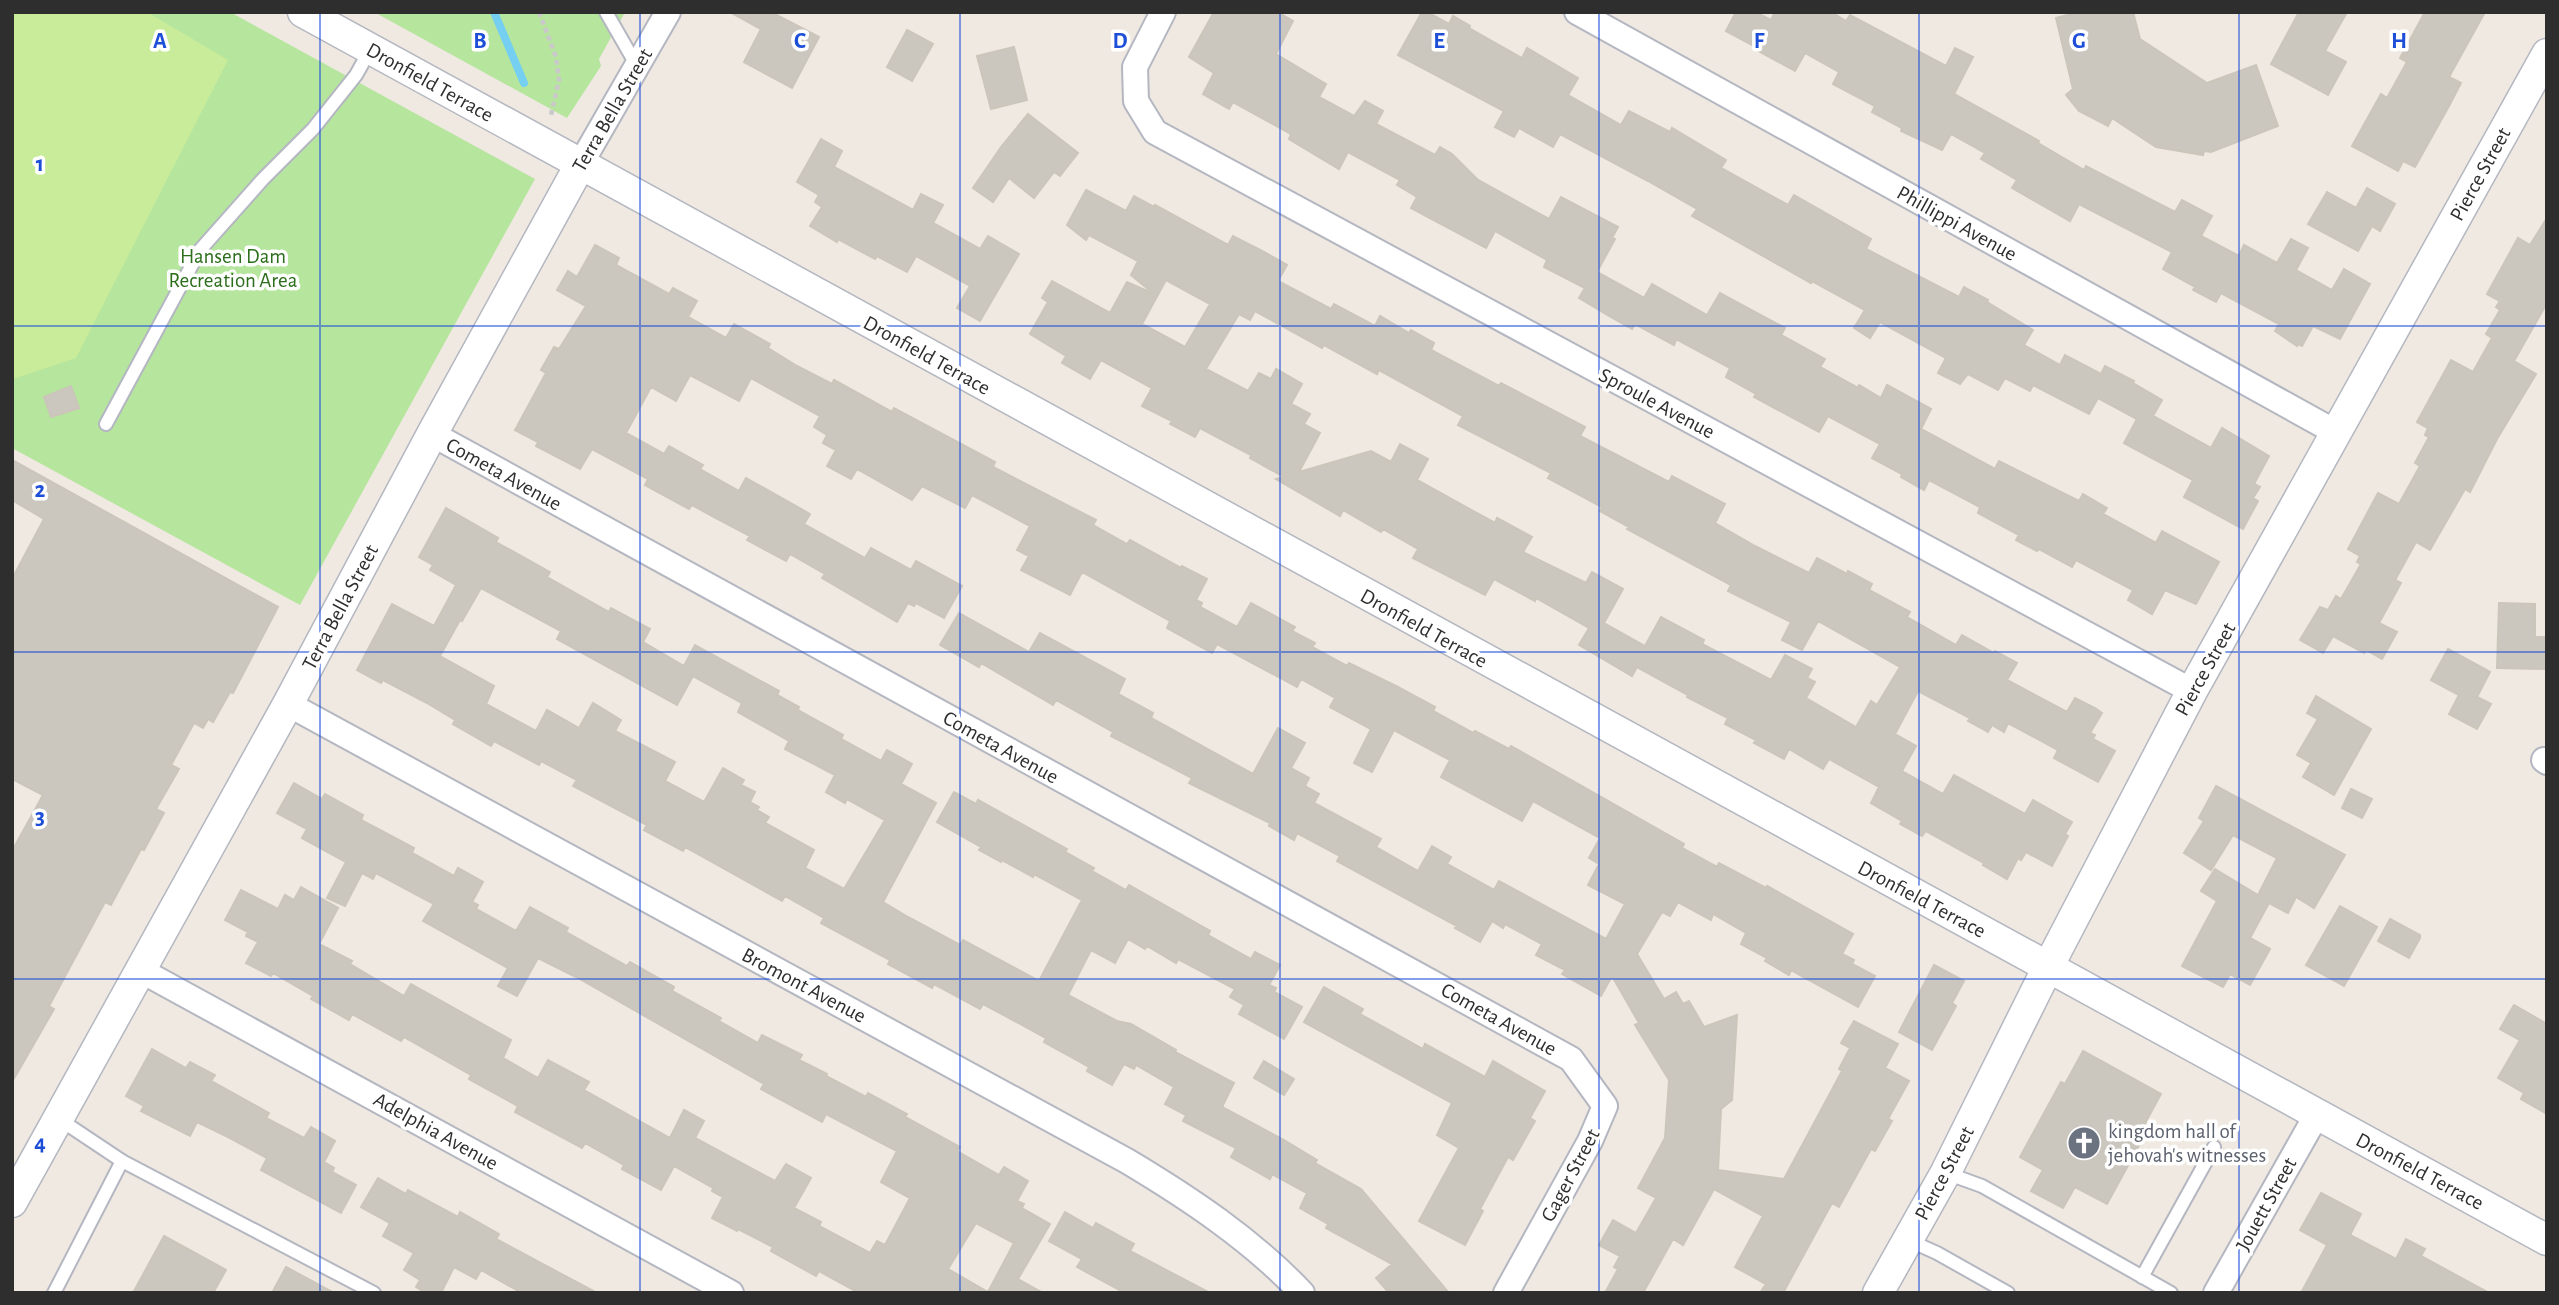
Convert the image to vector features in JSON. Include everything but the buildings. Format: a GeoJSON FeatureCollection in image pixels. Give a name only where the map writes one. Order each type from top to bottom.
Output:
{"type":"FeatureCollection","features":[{"type":"Feature","properties":{"kind":"street","name":"Dronfield Terrace"},"geometry":{"type":"LineString","coordinates":[[303,12],[2316,1116],[2547,1240]]}},
{"type":"Feature","properties":{"kind":"street","name":"Terra Bella Street"},"geometry":{"type":"LineString","coordinates":[[12,1202],[288,704],[580,165],[668,12]]}},
{"type":"Feature","properties":{"kind":"street","name":"Sproule Avenue"},"geometry":{"type":"LineString","coordinates":[[1163,12],[1135,67],[1136,101],[1155,132],[2192,691]]}},
{"type":"Feature","properties":{"kind":"street","name":"Phillippi Avenue"},"geometry":{"type":"LineString","coordinates":[[1577,12],[2337,433]]}},
{"type":"Feature","properties":{"kind":"street","name":"Pierce Street"},"geometry":{"type":"LineString","coordinates":[[1878,1293],[1946,1172],[2048,967],[2192,691],[2547,54]]}},
{"type":"Feature","properties":{"kind":"street","name":"Cometa Avenue"},"geometry":{"type":"LineString","coordinates":[[432,434],[1572,1059]]}},
{"type":"Feature","properties":{"kind":"street","name":"Bromont Avenue"},"geometry":{"type":"LineString","coordinates":[[288,704],[1127,1161],[1200,1208],[1286,1276],[1302,1293]]}},
{"type":"Feature","properties":{"kind":"street","name":"Adelphia Avenue"},"geometry":{"type":"LineString","coordinates":[[140,970],[731,1293]]}},
{"type":"Feature","properties":{"kind":"street","name":"Gager Street"},"geometry":{"type":"LineString","coordinates":[[1506,1293],[1590,1141],[1605,1105],[1572,1059]]}},
{"type":"Feature","properties":{"kind":"street","name":"Jouett Street"},"geometry":{"type":"LineString","coordinates":[[2216,1293],[2316,1116]]}},
{"type":"Feature","properties":{"kind":"lane"},"geometry":{"type":"LineString","coordinates":[[606,12],[638,67]]}},
{"type":"Feature","properties":{"kind":"lane"},"geometry":{"type":"LineString","coordinates":[[106,424],[200,250],[263,179],[313,129],[355,75],[370,50]]}},
{"type":"Feature","properties":{"kind":"lane"},"geometry":{"type":"LineString","coordinates":[[58,1118],[122,1161],[374,1293]]}},
{"type":"Feature","properties":{"kind":"lane"},"geometry":{"type":"LineString","coordinates":[[2142,1277],[2214,1147]]}},
{"type":"Feature","properties":{"kind":"lane"},"geometry":{"type":"LineString","coordinates":[[54,1293],[122,1161]]}},
{"type":"Feature","properties":{"kind":"lane"},"geometry":{"type":"LineString","coordinates":[[1946,1172],[1982,1186],[2171,1293]]}},
{"type":"Feature","properties":{"kind":"lane"},"geometry":{"type":"LineString","coordinates":[[1908,1240],[2008,1293]]}},
{"type":"Feature","properties":{"kind":"path"},"geometry":{"type":"LineString","coordinates":[[539,12],[556,57],[559,80],[551,115]]}},
{"type":"Feature","properties":{"kind":"green space","name":"Hansen Dam Recreation Area"},"geometry":{"type":"Polygon","coordinates":[[[12,12],[230,12],[535,179],[300,605],[12,448],[12,12]]]}},
{"type":"Feature","properties":{"kind":"green space"},"geometry":{"type":"Polygon","coordinates":[[[12,12],[147,12],[228,60],[76,358],[16,378],[12,377],[12,12]]]}},
{"type":"Feature","properties":{"kind":"green space"},"geometry":{"type":"Polygon","coordinates":[[[374,12],[627,12],[599,59],[601,66],[567,118],[374,12]]]}},
{"type":"Feature","properties":{"kind":"waterway"},"geometry":{"type":"LineString","coordinates":[[494,12],[524,83]]}},
{"type":"Feature","properties":{"kind":"place","name":"kingdom hall of jehovah's witnesses"},"geometry":{"type":"Point","coordinates":[2084,1143]}}]}
